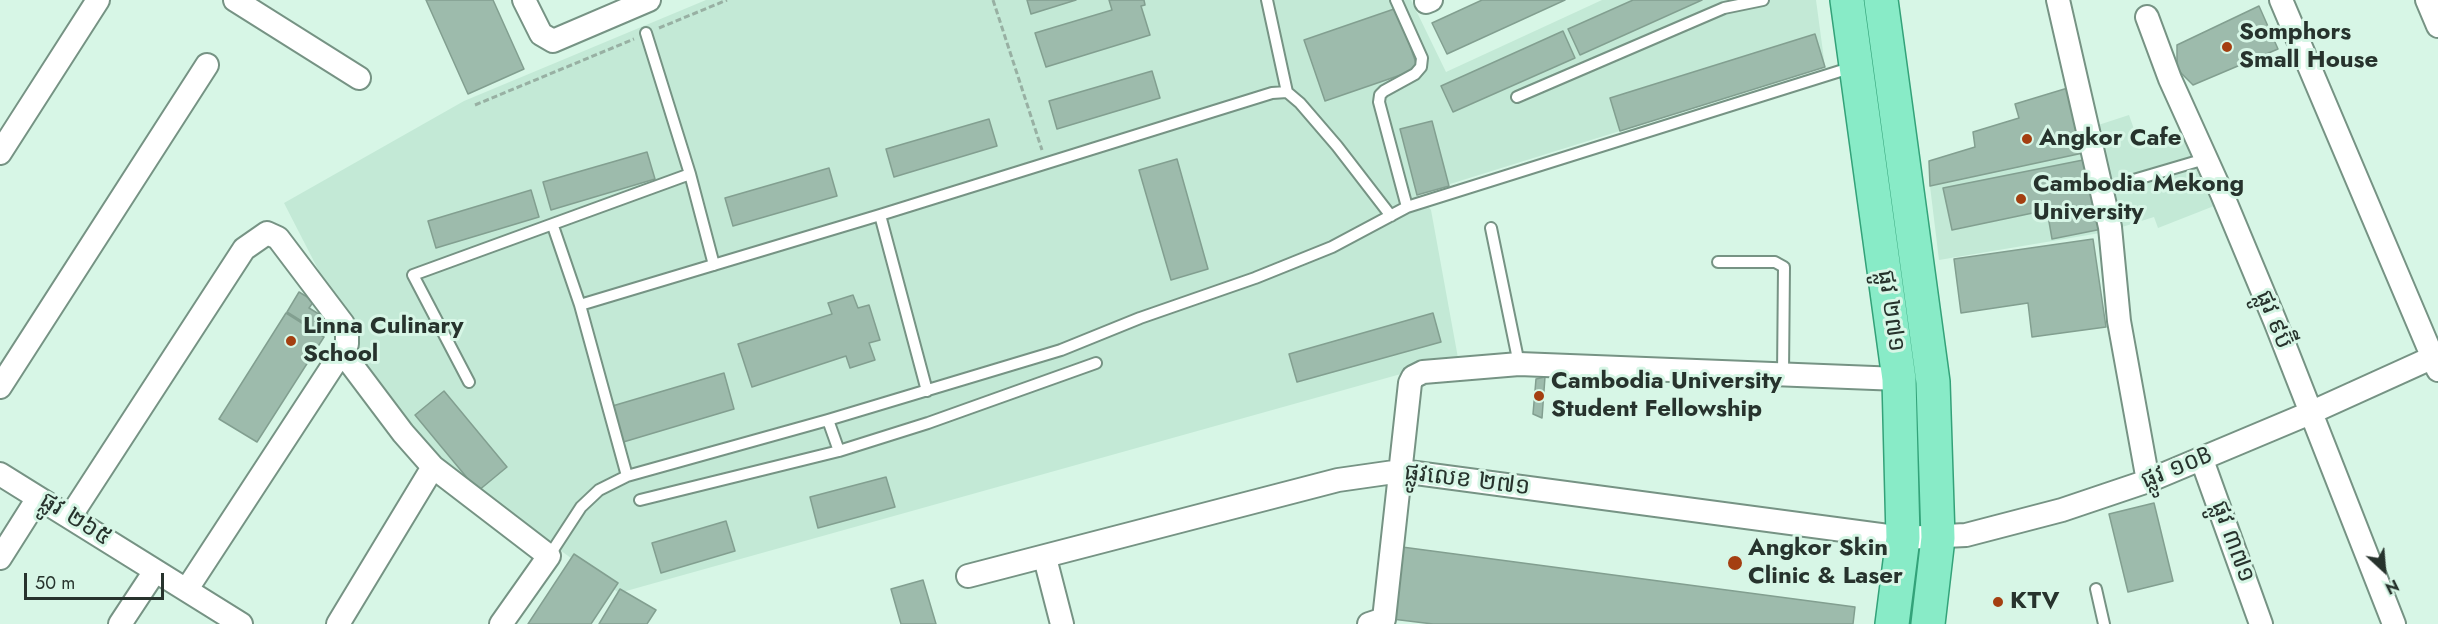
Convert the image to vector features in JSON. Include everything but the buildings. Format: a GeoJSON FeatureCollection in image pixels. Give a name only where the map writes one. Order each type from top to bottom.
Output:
{"type":"FeatureCollection","features":[{"type":"Feature","properties":{"kind":"main road","name":"ផ្លូវ ២៧១"},"geometry":{"type":"LineString","coordinates":[[1847,0],[1872,63],[1933,382],[1938,538],[1928,624]]}},
{"type":"Feature","properties":{"kind":"main road","name":"ផ្លូវ ២៧១"},"geometry":{"type":"LineString","coordinates":[[1881,0],[1872,63],[1899,379],[1903,538],[1892,624]]}},
{"type":"Feature","properties":{"kind":"street"},"geometry":{"type":"LineString","coordinates":[[0,153],[98,0]]}},
{"type":"Feature","properties":{"kind":"street"},"geometry":{"type":"LineString","coordinates":[[235,0],[359,78]]}},
{"type":"Feature","properties":{"kind":"street"},"geometry":{"type":"LineString","coordinates":[[524,0],[541,34],[554,41],[641,1]]}},
{"type":"Feature","properties":{"kind":"street"},"geometry":{"type":"LineString","coordinates":[[2058,0],[2103,189],[2110,227],[2120,321],[2148,481]]}},
{"type":"Feature","properties":{"kind":"street"},"geometry":{"type":"LineString","coordinates":[[2281,0],[2436,361]]}},
{"type":"Feature","properties":{"kind":"street"},"geometry":{"type":"LineString","coordinates":[[2427,0],[2438,26]]}},
{"type":"Feature","properties":{"kind":"street","name":"ផ្លូវ ៩ប៊ី"},"geometry":{"type":"LineString","coordinates":[[2148,17],[2170,79],[2275,321],[2394,624]]}},
{"type":"Feature","properties":{"kind":"street"},"geometry":{"type":"LineString","coordinates":[[0,387],[207,65]]}},
{"type":"Feature","properties":{"kind":"street"},"geometry":{"type":"LineString","coordinates":[[70,516],[244,249],[267,233],[278,238],[294,256],[343,324],[347,334],[347,344],[186,589]]}},
{"type":"Feature","properties":{"kind":"street"},"geometry":{"type":"LineString","coordinates":[[342,352],[403,433],[433,468],[549,556],[501,624]]}},
{"type":"Feature","properties":{"kind":"street","name":"ផ្លូវ ១០B"},"geometry":{"type":"LineString","coordinates":[[1903,538],[1966,535],[2062,510],[2202,460],[2436,361]]}},
{"type":"Feature","properties":{"kind":"street"},"geometry":{"type":"LineString","coordinates":[[1379,622],[1401,471],[1410,383],[1413,377],[1423,372],[1519,364],[1899,379]]}},
{"type":"Feature","properties":{"kind":"street","name":"ផ្លូវ ៣៧១"},"geometry":{"type":"LineString","coordinates":[[2202,460],[2261,624]]}},
{"type":"Feature","properties":{"kind":"street"},"geometry":{"type":"LineString","coordinates":[[338,624],[433,468]]}},
{"type":"Feature","properties":{"kind":"street","name":"ផ្លូវលេខ ២៧១"},"geometry":{"type":"LineString","coordinates":[[968,576],[1045,558],[1338,480],[1401,471],[1903,538]]}},
{"type":"Feature","properties":{"kind":"street","name":"ផ្លូវ ២៦៥"},"geometry":{"type":"LineString","coordinates":[[0,474],[241,624]]}},
{"type":"Feature","properties":{"kind":"street"},"geometry":{"type":"LineString","coordinates":[[0,558],[38,498]]}},
{"type":"Feature","properties":{"kind":"street"},"geometry":{"type":"LineString","coordinates":[[1045,558],[1062,624]]}},
{"type":"Feature","properties":{"kind":"street"},"geometry":{"type":"LineString","coordinates":[[120,624],[155,571]]}},
{"type":"Feature","properties":{"kind":"lane"},"geometry":{"type":"LineString","coordinates":[[1267,0],[1287,92],[1300,103],[1337,146],[1390,216]]}},
{"type":"Feature","properties":{"kind":"lane"},"geometry":{"type":"LineString","coordinates":[[1396,0],[1422,58],[1422,67],[1415,74],[1384,91],[1380,95],[1379,102],[1407,207]]}},
{"type":"Feature","properties":{"kind":"lane"},"geometry":{"type":"LineString","coordinates":[[1517,97],[1724,8],[1763,0]]}},
{"type":"Feature","properties":{"kind":"lane"},"geometry":{"type":"LineString","coordinates":[[646,33],[690,174],[714,265]]}},
{"type":"Feature","properties":{"kind":"lane"},"geometry":{"type":"LineString","coordinates":[[549,556],[581,507],[599,490],[627,476],[828,420],[1061,350],[1140,318],[1332,248],[1407,207],[1872,63]]}},
{"type":"Feature","properties":{"kind":"lane"},"geometry":{"type":"LineString","coordinates":[[580,305],[880,215],[1272,93],[1287,92]]}},
{"type":"Feature","properties":{"kind":"lane"},"geometry":{"type":"LineString","coordinates":[[2103,189],[2205,159]]}},
{"type":"Feature","properties":{"kind":"lane"},"geometry":{"type":"LineString","coordinates":[[469,382],[413,274],[553,226],[690,174]]}},
{"type":"Feature","properties":{"kind":"lane"},"geometry":{"type":"LineString","coordinates":[[880,215],[927,391]]}},
{"type":"Feature","properties":{"kind":"lane"},"geometry":{"type":"LineString","coordinates":[[553,226],[580,305],[627,476]]}},
{"type":"Feature","properties":{"kind":"lane"},"geometry":{"type":"LineString","coordinates":[[1491,228],[1519,364]]}},
{"type":"Feature","properties":{"kind":"lane"},"geometry":{"type":"LineString","coordinates":[[1718,262],[1775,262],[1784,267],[1783,374]]}},
{"type":"Feature","properties":{"kind":"lane"},"geometry":{"type":"LineString","coordinates":[[640,500],[839,451],[928,423],[1096,363]]}},
{"type":"Feature","properties":{"kind":"lane"},"geometry":{"type":"LineString","coordinates":[[828,420],[839,451]]}},
{"type":"Feature","properties":{"kind":"lane"},"geometry":{"type":"LineString","coordinates":[[2096,589],[2104,624]]}},
{"type":"Feature","properties":{"kind":"path"},"geometry":{"type":"LineString","coordinates":[[475,105],[727,0]]}},
{"type":"Feature","properties":{"kind":"path"},"geometry":{"type":"LineString","coordinates":[[993,0],[1047,163]]}},
{"type":"Feature","properties":{"kind":"shaded area"},"geometry":{"type":"Polygon","coordinates":[[[706,0],[1411,0],[1446,72],[1602,0],[1816,0],[1825,67],[1418,194],[1431,210],[1458,358],[619,593],[413,443],[381,392],[284,203],[464,101],[706,0]]]}},
{"type":"Feature","properties":{"kind":"shaded area"},"geometry":{"type":"Polygon","coordinates":[[[2129,115],[2140,146],[2181,131],[2214,206],[2158,228],[2154,217],[2106,232],[1939,260],[1930,186],[2088,152],[2083,130],[2129,115]]]}},
{"type":"Feature","properties":{"kind":"place","name":"Somphors Small House"},"geometry":{"type":"Point","coordinates":[2227,47]}},
{"type":"Feature","properties":{"kind":"place","name":"Angkor Cafe"},"geometry":{"type":"Point","coordinates":[2027,139]}},
{"type":"Feature","properties":{"kind":"place","name":"Cambodia Mekong University"},"geometry":{"type":"Point","coordinates":[2021,199]}},
{"type":"Feature","properties":{"kind":"place","name":"Linna Culinary School"},"geometry":{"type":"Point","coordinates":[291,341]}},
{"type":"Feature","properties":{"kind":"place","name":"Cambodia University Student Fellowship"},"geometry":{"type":"Point","coordinates":[1539,396]}},
{"type":"Feature","properties":{"kind":"place","name":"Angkor Skin Clinic & Laser"},"geometry":{"type":"Point","coordinates":[1735,563]}},
{"type":"Feature","properties":{"kind":"place","name":"KTV"},"geometry":{"type":"Point","coordinates":[1998,602]}}]}
